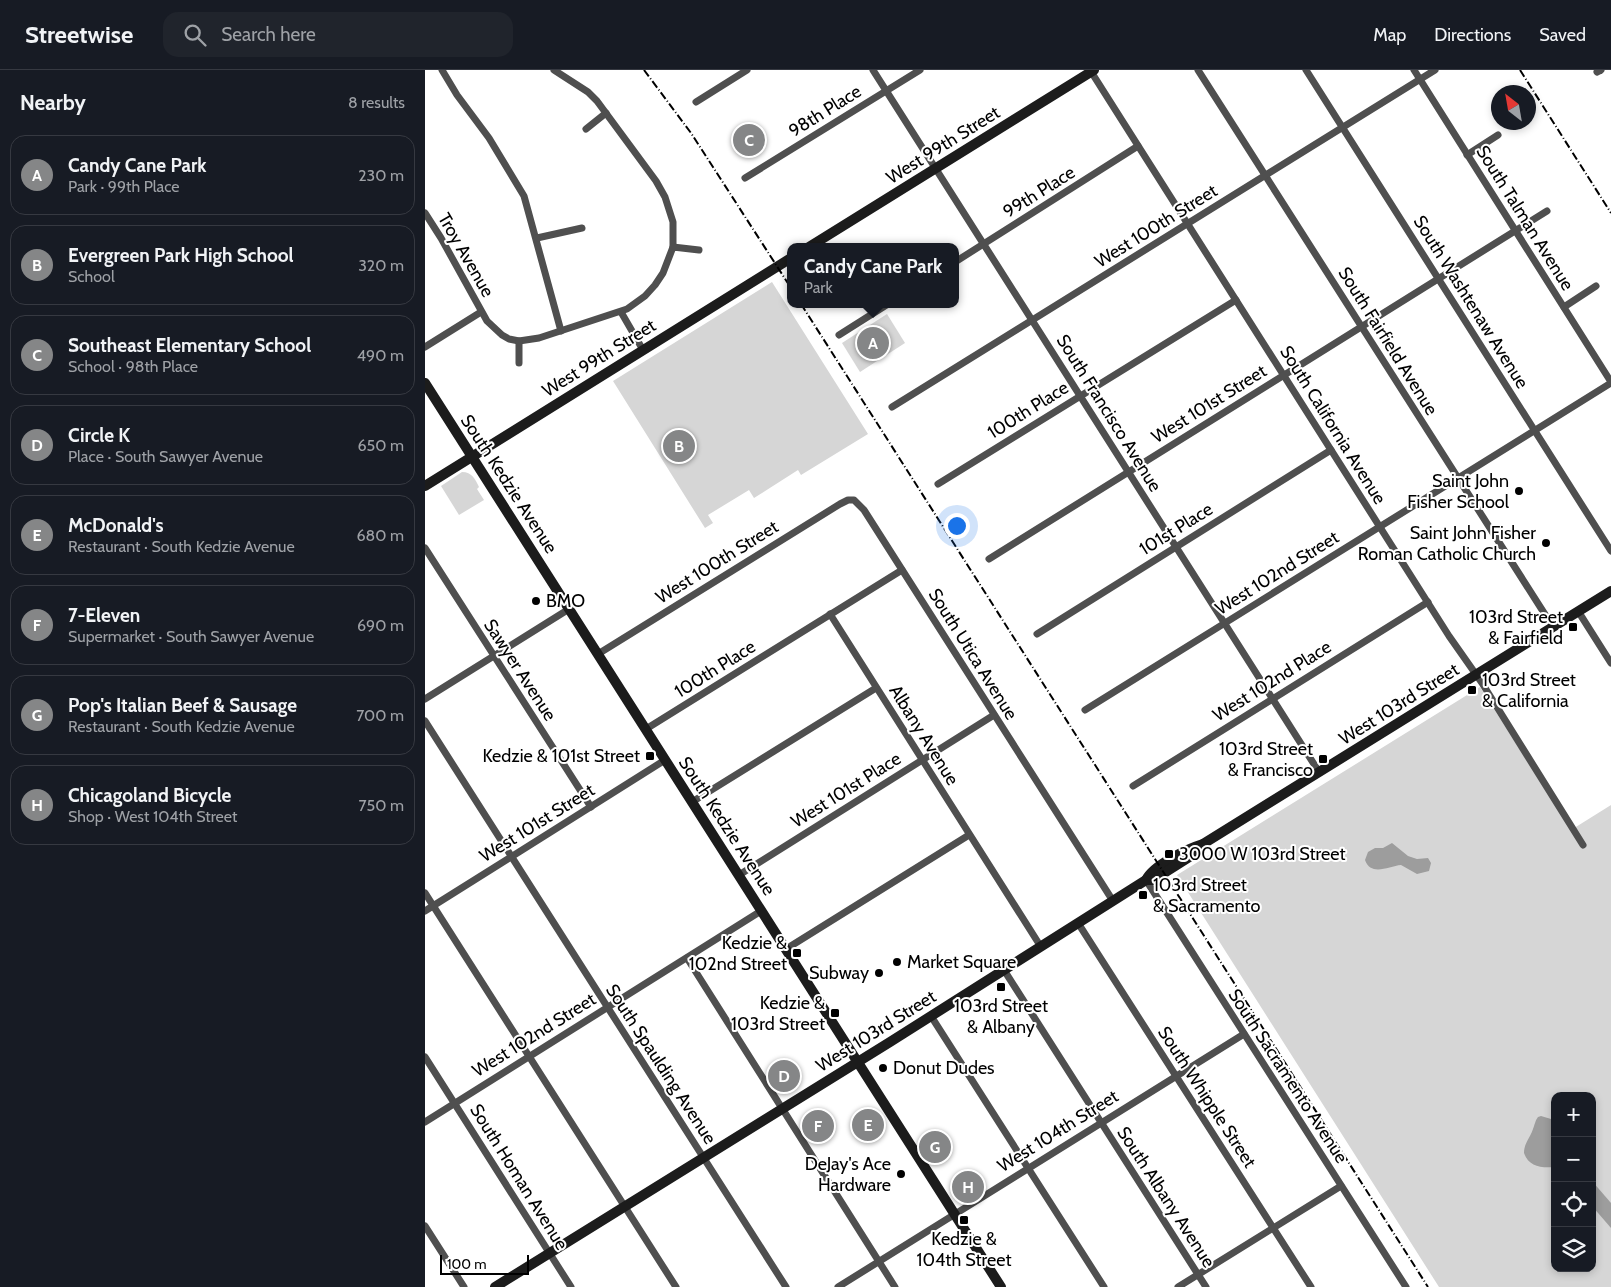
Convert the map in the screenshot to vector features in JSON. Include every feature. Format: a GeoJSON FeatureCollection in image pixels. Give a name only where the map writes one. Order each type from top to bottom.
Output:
{"type":"FeatureCollection","features":[{"type":"Feature","properties":{"kind":"main road","name":"West 99th Street"},"geometry":{"type":"LineString","coordinates":[[816,243],[1092,71]]}},
{"type":"Feature","properties":{"kind":"main road","name":"West 99th Street"},"geometry":{"type":"LineString","coordinates":[[425,486],[787,260]]}},
{"type":"Feature","properties":{"kind":"main road","name":"South Kedzie Avenue"},"geometry":{"type":"LineString","coordinates":[[425,383],[1001,1287]]}},
{"type":"Feature","properties":{"kind":"main road","name":"West 103rd Street"},"geometry":{"type":"LineString","coordinates":[[495,1287],[1041,947],[1146,880],[1149,874],[1160,866],[1190,848],[1203,844],[1611,591]]}},
{"type":"Feature","properties":{"kind":"street"},"geometry":{"type":"LineString","coordinates":[[442,70],[516,180],[524,196],[561,331]]}},
{"type":"Feature","properties":{"kind":"street"},"geometry":{"type":"LineString","coordinates":[[425,347],[481,312],[497,332],[509,339],[519,341],[539,338],[621,312],[636,303],[655,285],[663,272],[673,247],[673,222],[665,197],[656,181],[606,113],[588,92],[554,70]]}},
{"type":"Feature","properties":{"kind":"street"},"geometry":{"type":"LineString","coordinates":[[696,102],[747,70]]}},
{"type":"Feature","properties":{"kind":"street","name":"South Francisco Avenue"},"geometry":{"type":"LineString","coordinates":[[873,70],[1319,772]]}},
{"type":"Feature","properties":{"kind":"street","name":"98th Place"},"geometry":{"type":"LineString","coordinates":[[745,178],[920,70]]}},
{"type":"Feature","properties":{"kind":"street","name":"South Fairfield Avenue"},"geometry":{"type":"LineString","coordinates":[[1198,70],[1553,627]]}},
{"type":"Feature","properties":{"kind":"street","name":"South Washtenaw Avenue"},"geometry":{"type":"LineString","coordinates":[[1306,70],[1611,551]]}},
{"type":"Feature","properties":{"kind":"street","name":"South Talman Avenue"},"geometry":{"type":"LineString","coordinates":[[1414,70],[1611,382]]}},
{"type":"Feature","properties":{"kind":"street","name":"West 100th Street"},"geometry":{"type":"LineString","coordinates":[[892,407],[1435,70]]}},
{"type":"Feature","properties":{"kind":"street","name":"South California Avenue"},"geometry":{"type":"LineString","coordinates":[[1092,71],[1583,845]]}},
{"type":"Feature","properties":{"kind":"street"},"geometry":{"type":"LineString","coordinates":[[586,129],[606,113]]}},
{"type":"Feature","properties":{"kind":"street"},"geometry":{"type":"LineString","coordinates":[[1467,155],[1498,135]]}},
{"type":"Feature","properties":{"kind":"street","name":"99th Place"},"geometry":{"type":"LineString","coordinates":[[959,260],[1138,146]]}},
{"type":"Feature","properties":{"kind":"street","name":"West 101st Street"},"geometry":{"type":"LineString","coordinates":[[989,559],[1547,211]]}},
{"type":"Feature","properties":{"kind":"street","name":"Troy Avenue"},"geometry":{"type":"LineString","coordinates":[[425,213],[441,238],[481,312]]}},
{"type":"Feature","properties":{"kind":"street"},"geometry":{"type":"LineString","coordinates":[[537,238],[582,228]]}},
{"type":"Feature","properties":{"kind":"street"},"geometry":{"type":"LineString","coordinates":[[673,247],[699,250]]}},
{"type":"Feature","properties":{"kind":"street"},"geometry":{"type":"LineString","coordinates":[[1564,307],[1596,286]]}},
{"type":"Feature","properties":{"kind":"street","name":"100th Place"},"geometry":{"type":"LineString","coordinates":[[938,484],[1236,300]]}},
{"type":"Feature","properties":{"kind":"street"},"geometry":{"type":"LineString","coordinates":[[839,335],[882,308]]}},
{"type":"Feature","properties":{"kind":"street"},"geometry":{"type":"LineString","coordinates":[[621,312],[643,350]]}},
{"type":"Feature","properties":{"kind":"street"},"geometry":{"type":"LineString","coordinates":[[519,341],[519,363]]}},
{"type":"Feature","properties":{"kind":"street","name":"West 102nd Street"},"geometry":{"type":"LineString","coordinates":[[1085,710],[1611,382]]}},
{"type":"Feature","properties":{"kind":"street","name":"101st Place"},"geometry":{"type":"LineString","coordinates":[[1037,634],[1331,450]]}},
{"type":"Feature","properties":{"kind":"street","name":"West 100th Street"},"geometry":{"type":"LineString","coordinates":[[598,654],[840,504],[848,500],[854,500]]}},
{"type":"Feature","properties":{"kind":"street","name":"South Utica Avenue"},"geometry":{"type":"LineString","coordinates":[[854,500],[863,510],[902,570],[1113,901]]}},
{"type":"Feature","properties":{"kind":"street","name":"Sawyer Avenue"},"geometry":{"type":"LineString","coordinates":[[425,548],[591,807]]}},
{"type":"Feature","properties":{"kind":"street","name":"100th Place"},"geometry":{"type":"LineString","coordinates":[[646,729],[902,570]]}},
{"type":"Feature","properties":{"kind":"street","name":"West 102nd Place"},"geometry":{"type":"LineString","coordinates":[[1133,786],[1428,602]]}},
{"type":"Feature","properties":{"kind":"street"},"geometry":{"type":"LineString","coordinates":[[425,699],[569,609]]}},
{"type":"Feature","properties":{"kind":"street"},"geometry":{"type":"LineString","coordinates":[[1578,611],[1611,663]]}},
{"type":"Feature","properties":{"kind":"street","name":"Albany Avenue"},"geometry":{"type":"LineString","coordinates":[[830,614],[1041,947]]}},
{"type":"Feature","properties":{"kind":"street"},"geometry":{"type":"LineString","coordinates":[[692,802],[876,688]]}},
{"type":"Feature","properties":{"kind":"street","name":"West 101st Place"},"geometry":{"type":"LineString","coordinates":[[739,875],[994,715]]}},
{"type":"Feature","properties":{"kind":"street","name":"South Spaulding Avenue"},"geometry":{"type":"LineString","coordinates":[[425,721],[786,1287]]}},
{"type":"Feature","properties":{"kind":"street","name":"West 101st Street"},"geometry":{"type":"LineString","coordinates":[[425,911],[665,760]]}},
{"type":"Feature","properties":{"kind":"street"},"geometry":{"type":"LineString","coordinates":[[786,948],[969,835]]}},
{"type":"Feature","properties":{"kind":"street","name":"South Sacramento Avenue"},"geometry":{"type":"LineString","coordinates":[[1146,880],[1406,1287]]}},
{"type":"Feature","properties":{"kind":"street"},"geometry":{"type":"LineString","coordinates":[[425,893],[676,1287]]}},
{"type":"Feature","properties":{"kind":"street","name":"West 102nd Street"},"geometry":{"type":"LineString","coordinates":[[425,1122],[761,911]]}},
{"type":"Feature","properties":{"kind":"street","name":"South Whipple Street"},"geometry":{"type":"LineString","coordinates":[[1078,923],[1311,1287]]}},
{"type":"Feature","properties":{"kind":"street"},"geometry":{"type":"LineString","coordinates":[[687,958],[895,1287]]}},
{"type":"Feature","properties":{"kind":"street","name":"South Albany Avenue"},"geometry":{"type":"LineString","coordinates":[[1004,970],[1206,1287]]}},
{"type":"Feature","properties":{"kind":"street"},"geometry":{"type":"LineString","coordinates":[[931,1016],[1104,1287]]}},
{"type":"Feature","properties":{"kind":"street","name":"West 104th Street"},"geometry":{"type":"LineString","coordinates":[[838,1287],[1243,1034]]}},
{"type":"Feature","properties":{"kind":"street","name":"South Homan Avenue"},"geometry":{"type":"LineString","coordinates":[[425,1057],[571,1287]]}},
{"type":"Feature","properties":{"kind":"street"},"geometry":{"type":"LineString","coordinates":[[1178,1287],[1341,1186]]}},
{"type":"Feature","properties":{"kind":"street"},"geometry":{"type":"LineString","coordinates":[[425,1226],[464,1287]]}},
{"type":"Feature","properties":{"kind":"shaded area"},"geometry":{"type":"Polygon","coordinates":[[[772,282],[868,434],[801,475],[798,470],[754,498],[749,490],[708,515],[713,523],[705,528],[613,381],[772,282]]]}},
{"type":"Feature","properties":{"kind":"shaded area"},"geometry":{"type":"Polygon","coordinates":[[[887,314],[905,343],[860,372],[842,343],[887,314]]]}},
{"type":"Feature","properties":{"kind":"shaded area"},"geometry":{"type":"Polygon","coordinates":[[[462,472],[473,476],[479,487],[477,489],[484,500],[459,515],[441,486],[462,472]]]}},
{"type":"Feature","properties":{"kind":"shaded area"},"geometry":{"type":"Polygon","coordinates":[[[1480,687],[1571,830],[1611,805],[1611,1287],[1439,1287],[1177,875],[1480,687]]]}},
{"type":"Feature","properties":{"kind":"shaded area"},"geometry":{"type":"Polygon","coordinates":[[[1392,843],[1408,856],[1417,859],[1428,858],[1431,863],[1429,871],[1417,874],[1401,865],[1381,869],[1371,868],[1365,860],[1368,852],[1375,848],[1383,848],[1392,843]]]}},
{"type":"Feature","properties":{"kind":"shaded area"},"geometry":{"type":"Polygon","coordinates":[[[1538,1117],[1551,1119],[1551,1167],[1532,1164],[1524,1153],[1526,1143],[1538,1117]]]}},
{"type":"Feature","properties":{"kind":"shaded area"},"geometry":{"type":"Polygon","coordinates":[[[1596,1186],[1611,1203],[1611,1228],[1596,1211],[1596,1186]]]}},
{"type":"Feature","properties":{"kind":"railway"},"geometry":{"type":"LineString","coordinates":[[644,70],[691,133],[787,282]]}},
{"type":"Feature","properties":{"kind":"railway"},"geometry":{"type":"LineString","coordinates":[[1520,70],[1611,213]]}},
{"type":"Feature","properties":{"kind":"railway"},"geometry":{"type":"LineString","coordinates":[[804,308],[1428,1287]]}},
{"type":"Feature","properties":{"kind":"place","name":"Southeast Elementary School"},"geometry":{"type":"Point","coordinates":[749,140]}},
{"type":"Feature","properties":{"kind":"place","name":"Candy Cane Park"},"geometry":{"type":"Point","coordinates":[873,343]}},
{"type":"Feature","properties":{"kind":"place","name":"Evergreen Park High School"},"geometry":{"type":"Point","coordinates":[679,446]}},
{"type":"Feature","properties":{"kind":"place","name":"Saint John Fisher School"},"geometry":{"type":"Point","coordinates":[1519,491]}},
{"type":"Feature","properties":{"kind":"place","name":"Saint John Fisher Roman Catholic Church"},"geometry":{"type":"Point","coordinates":[1546,543]}},
{"type":"Feature","properties":{"kind":"place","name":"BMO"},"geometry":{"type":"Point","coordinates":[536,601]}},
{"type":"Feature","properties":{"kind":"place","name":"103rd Street & Fairfield"},"geometry":{"type":"Point","coordinates":[1573,627]}},
{"type":"Feature","properties":{"kind":"place","name":"103rd Street & California"},"geometry":{"type":"Point","coordinates":[1472,690]}},
{"type":"Feature","properties":{"kind":"place","name":"Kedzie & 101st Street"},"geometry":{"type":"Point","coordinates":[650,756]}},
{"type":"Feature","properties":{"kind":"place","name":"103rd Street & Francisco"},"geometry":{"type":"Point","coordinates":[1323,759]}},
{"type":"Feature","properties":{"kind":"place","name":"3000 W 103rd Street"},"geometry":{"type":"Point","coordinates":[1169,854]}},
{"type":"Feature","properties":{"kind":"place","name":"103rd Street & Sacramento"},"geometry":{"type":"Point","coordinates":[1143,895]}},
{"type":"Feature","properties":{"kind":"place","name":"Kedzie & 102nd Street"},"geometry":{"type":"Point","coordinates":[797,953]}},
{"type":"Feature","properties":{"kind":"place","name":"Market Square"},"geometry":{"type":"Point","coordinates":[897,962]}},
{"type":"Feature","properties":{"kind":"place","name":"Subway"},"geometry":{"type":"Point","coordinates":[879,973]}},
{"type":"Feature","properties":{"kind":"place","name":"103rd Street & Albany"},"geometry":{"type":"Point","coordinates":[1001,987]}},
{"type":"Feature","properties":{"kind":"place","name":"Kedzie & 103rd Street"},"geometry":{"type":"Point","coordinates":[835,1013]}},
{"type":"Feature","properties":{"kind":"place","name":"Donut Dudes"},"geometry":{"type":"Point","coordinates":[883,1068]}},
{"type":"Feature","properties":{"kind":"place","name":"Circle K"},"geometry":{"type":"Point","coordinates":[784,1076]}},
{"type":"Feature","properties":{"kind":"place","name":"McDonald's"},"geometry":{"type":"Point","coordinates":[868,1125]}},
{"type":"Feature","properties":{"kind":"place","name":"7-Eleven"},"geometry":{"type":"Point","coordinates":[818,1126]}},
{"type":"Feature","properties":{"kind":"place","name":"Pop's Italian Beef & Sausage"},"geometry":{"type":"Point","coordinates":[935,1147]}},
{"type":"Feature","properties":{"kind":"place","name":"DeJay's Ace Hardware"},"geometry":{"type":"Point","coordinates":[901,1174]}},
{"type":"Feature","properties":{"kind":"place","name":"Chicagoland Bicycle"},"geometry":{"type":"Point","coordinates":[968,1187]}},
{"type":"Feature","properties":{"kind":"place","name":"Kedzie & 104th Street"},"geometry":{"type":"Point","coordinates":[964,1220]}}]}
